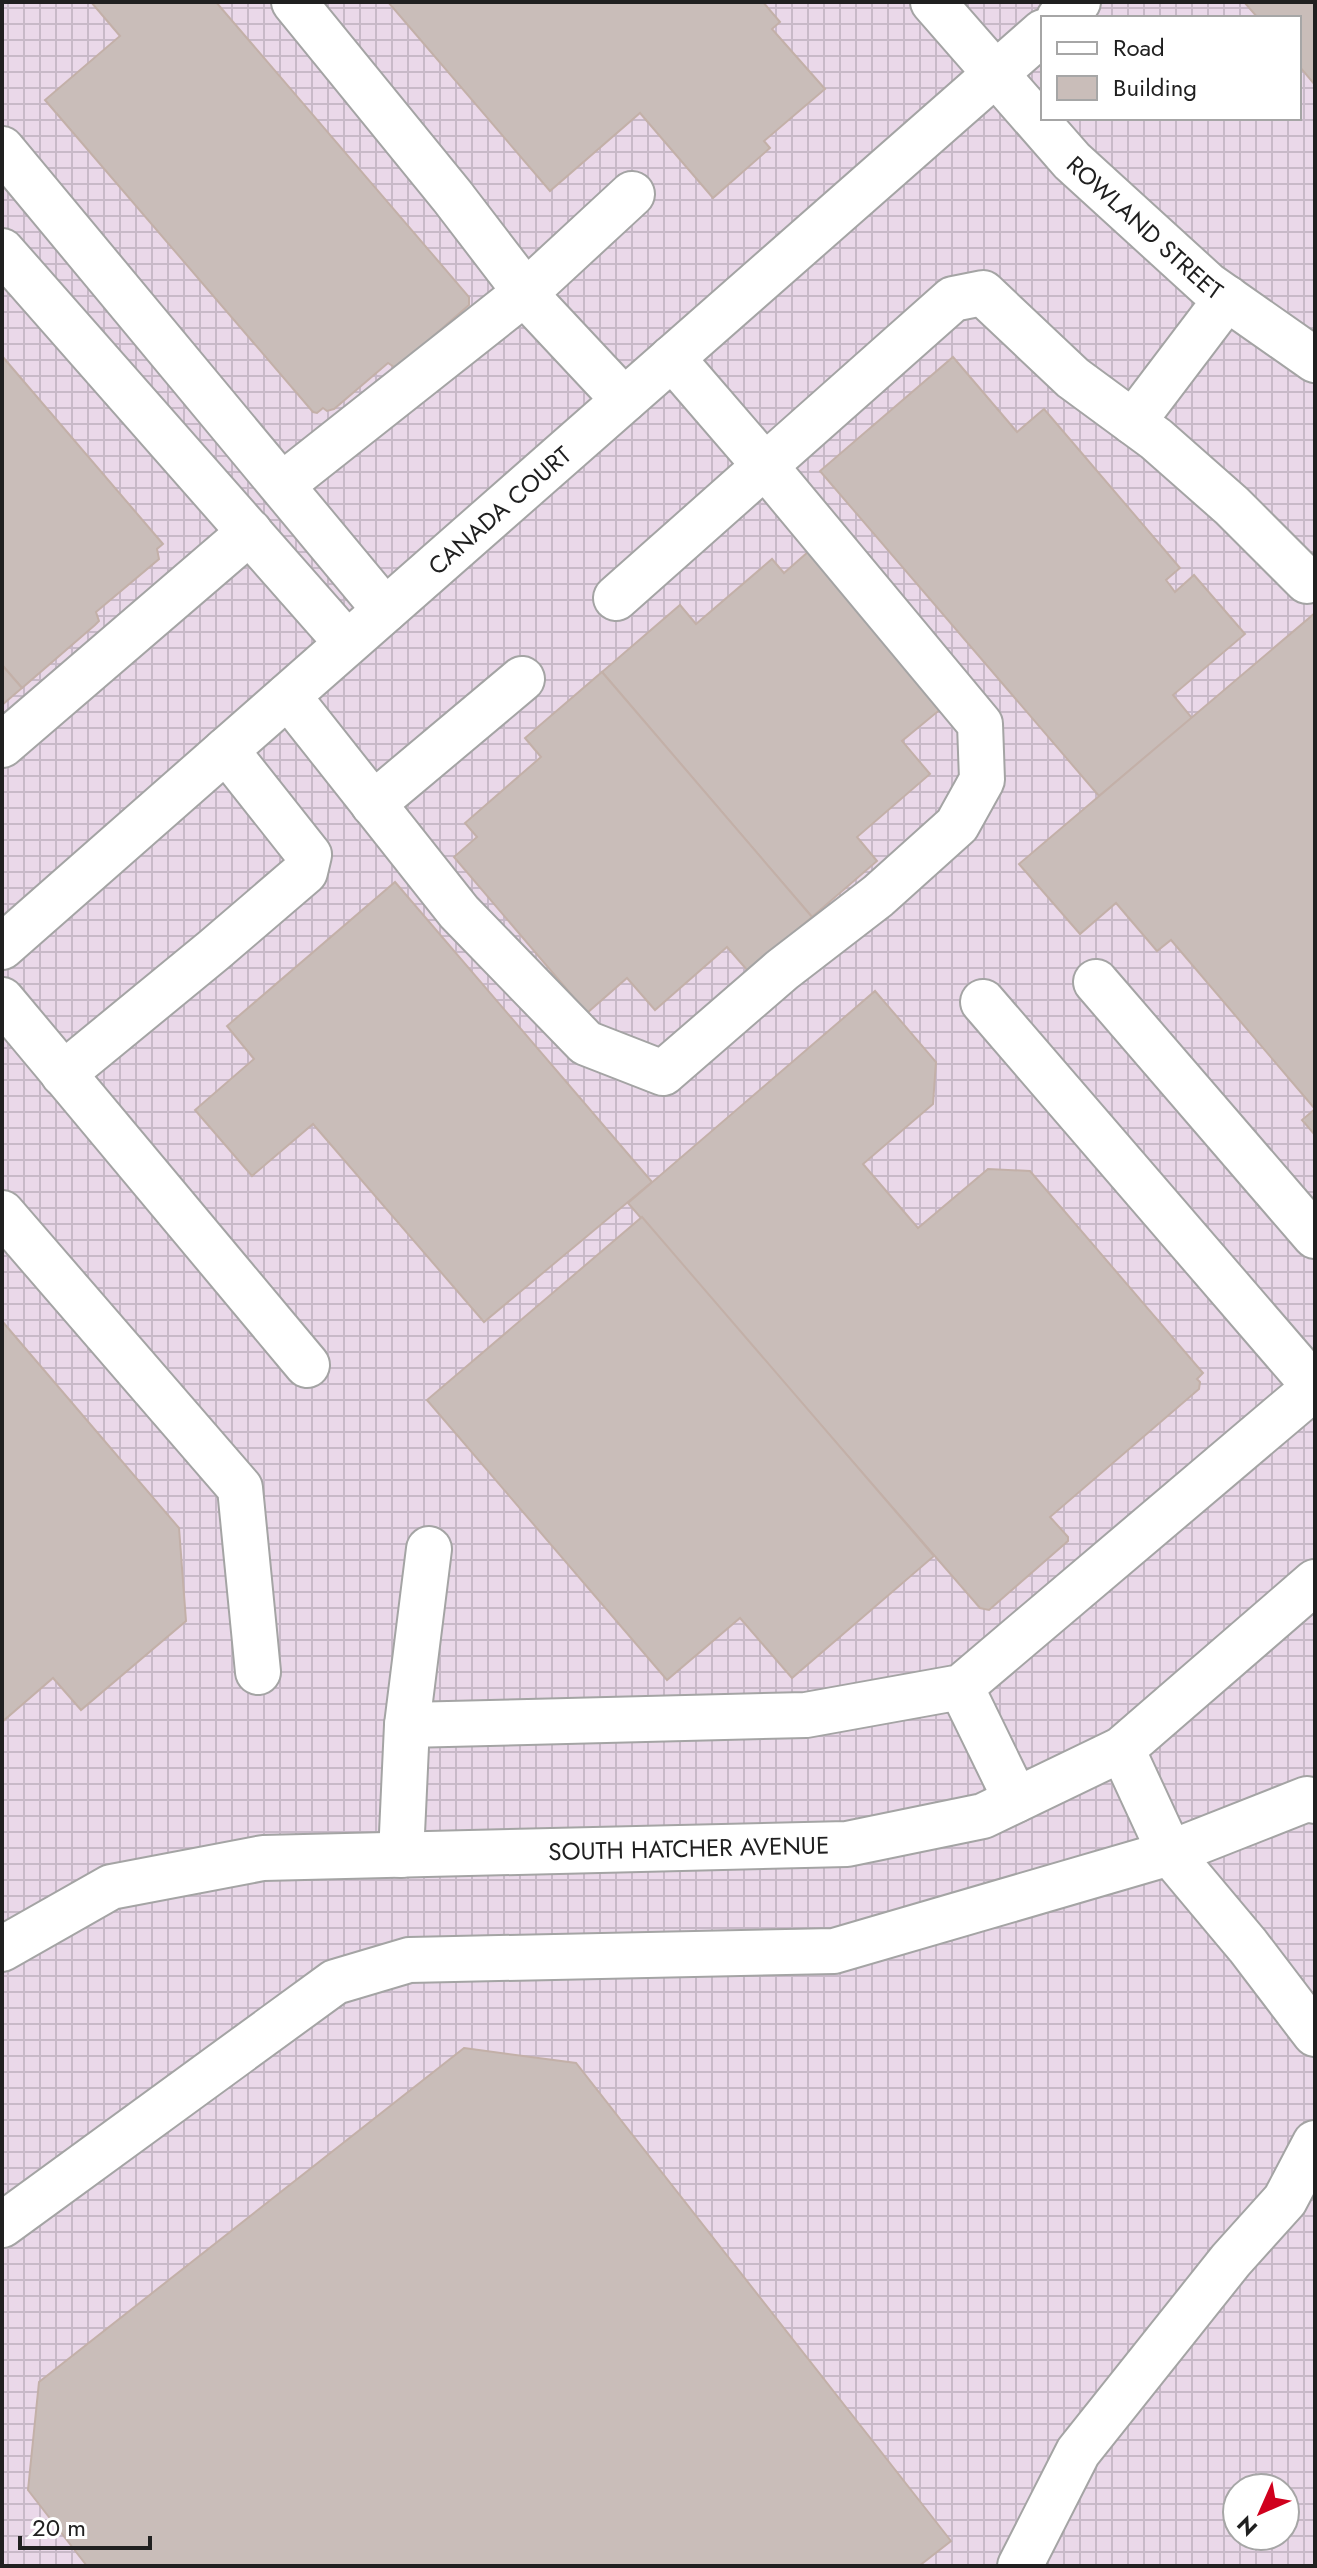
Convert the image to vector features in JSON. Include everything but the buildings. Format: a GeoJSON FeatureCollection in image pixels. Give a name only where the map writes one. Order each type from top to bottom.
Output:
{"type":"FeatureCollection","features":[{"type":"Feature","properties":{"kind":"street"},"geometry":{"type":"LineString","coordinates":[[294,2],[537,307],[624,400]]}},
{"type":"Feature","properties":{"kind":"street","name":"ROWLAND STREET"},"geometry":{"type":"LineString","coordinates":[[933,2],[1072,161],[1208,285],[1315,360]]}},
{"type":"Feature","properties":{"kind":"street"},"geometry":{"type":"LineString","coordinates":[[1061,16],[1078,2]]}},
{"type":"Feature","properties":{"kind":"street","name":"CANADA COURT"},"geometry":{"type":"LineString","coordinates":[[2,947],[1041,34]]}},
{"type":"Feature","properties":{"kind":"street"},"geometry":{"type":"LineString","coordinates":[[2,149],[385,610]]}},
{"type":"Feature","properties":{"kind":"street"},"geometry":{"type":"LineString","coordinates":[[282,485],[526,292],[632,194]]}},
{"type":"Feature","properties":{"kind":"street"},"geometry":{"type":"LineString","coordinates":[[2,251],[347,643]]}},
{"type":"Feature","properties":{"kind":"street"},"geometry":{"type":"LineString","coordinates":[[616,598],[953,299],[983,293],[1073,378],[1133,422],[1232,506],[1307,581]]}},
{"type":"Feature","properties":{"kind":"street"},"geometry":{"type":"LineString","coordinates":[[1133,422],[1227,298]]}},
{"type":"Feature","properties":{"kind":"street"},"geometry":{"type":"LineString","coordinates":[[288,696],[459,912],[586,1043],[663,1073],[782,970],[878,896],[957,825],[982,780],[980,724],[672,358]]}},
{"type":"Feature","properties":{"kind":"street"},"geometry":{"type":"LineString","coordinates":[[2,745],[250,532]]}},
{"type":"Feature","properties":{"kind":"street"},"geometry":{"type":"LineString","coordinates":[[373,804],[522,679]]}},
{"type":"Feature","properties":{"kind":"street"},"geometry":{"type":"LineString","coordinates":[[63,1074],[305,872],[309,855],[226,750]]}},
{"type":"Feature","properties":{"kind":"street"},"geometry":{"type":"LineString","coordinates":[[1096,982],[1315,1236]]}},
{"type":"Feature","properties":{"kind":"street"},"geometry":{"type":"LineString","coordinates":[[2,1000],[307,1365]]}},
{"type":"Feature","properties":{"kind":"street"},"geometry":{"type":"LineString","coordinates":[[407,1725],[806,1715],[961,1687],[1315,1387],[983,1002]]}},
{"type":"Feature","properties":{"kind":"street"},"geometry":{"type":"LineString","coordinates":[[2,1213],[240,1488],[258,1672]]}},
{"type":"Feature","properties":{"kind":"street"},"geometry":{"type":"LineString","coordinates":[[401,1855],[407,1725],[429,1549]]}},
{"type":"Feature","properties":{"kind":"street","name":"SOUTH HATCHER AVENUE"},"geometry":{"type":"LineString","coordinates":[[2,1949],[111,1887],[263,1858],[847,1844],[983,1816],[1122,1749],[1315,1582]]}},
{"type":"Feature","properties":{"kind":"street"},"geometry":{"type":"LineString","coordinates":[[961,1687],[1016,1800]]}},
{"type":"Feature","properties":{"kind":"street"},"geometry":{"type":"LineString","coordinates":[[1122,1749],[1170,1853],[1248,1946],[1315,2034]]}},
{"type":"Feature","properties":{"kind":"street"},"geometry":{"type":"LineString","coordinates":[[2,2225],[335,1982],[409,1960],[834,1951],[1170,1853],[1307,1799],[1315,1801]]}},
{"type":"Feature","properties":{"kind":"street"},"geometry":{"type":"LineString","coordinates":[[1020,2566],[1078,2452],[1231,2260],[1285,2200],[1315,2143]]}},
{"type":"Feature","properties":{"kind":"shaded area"},"geometry":{"type":"Polygon","coordinates":[[[2,2],[1315,2],[1315,2566],[2,2566],[2,2]]]}}]}
